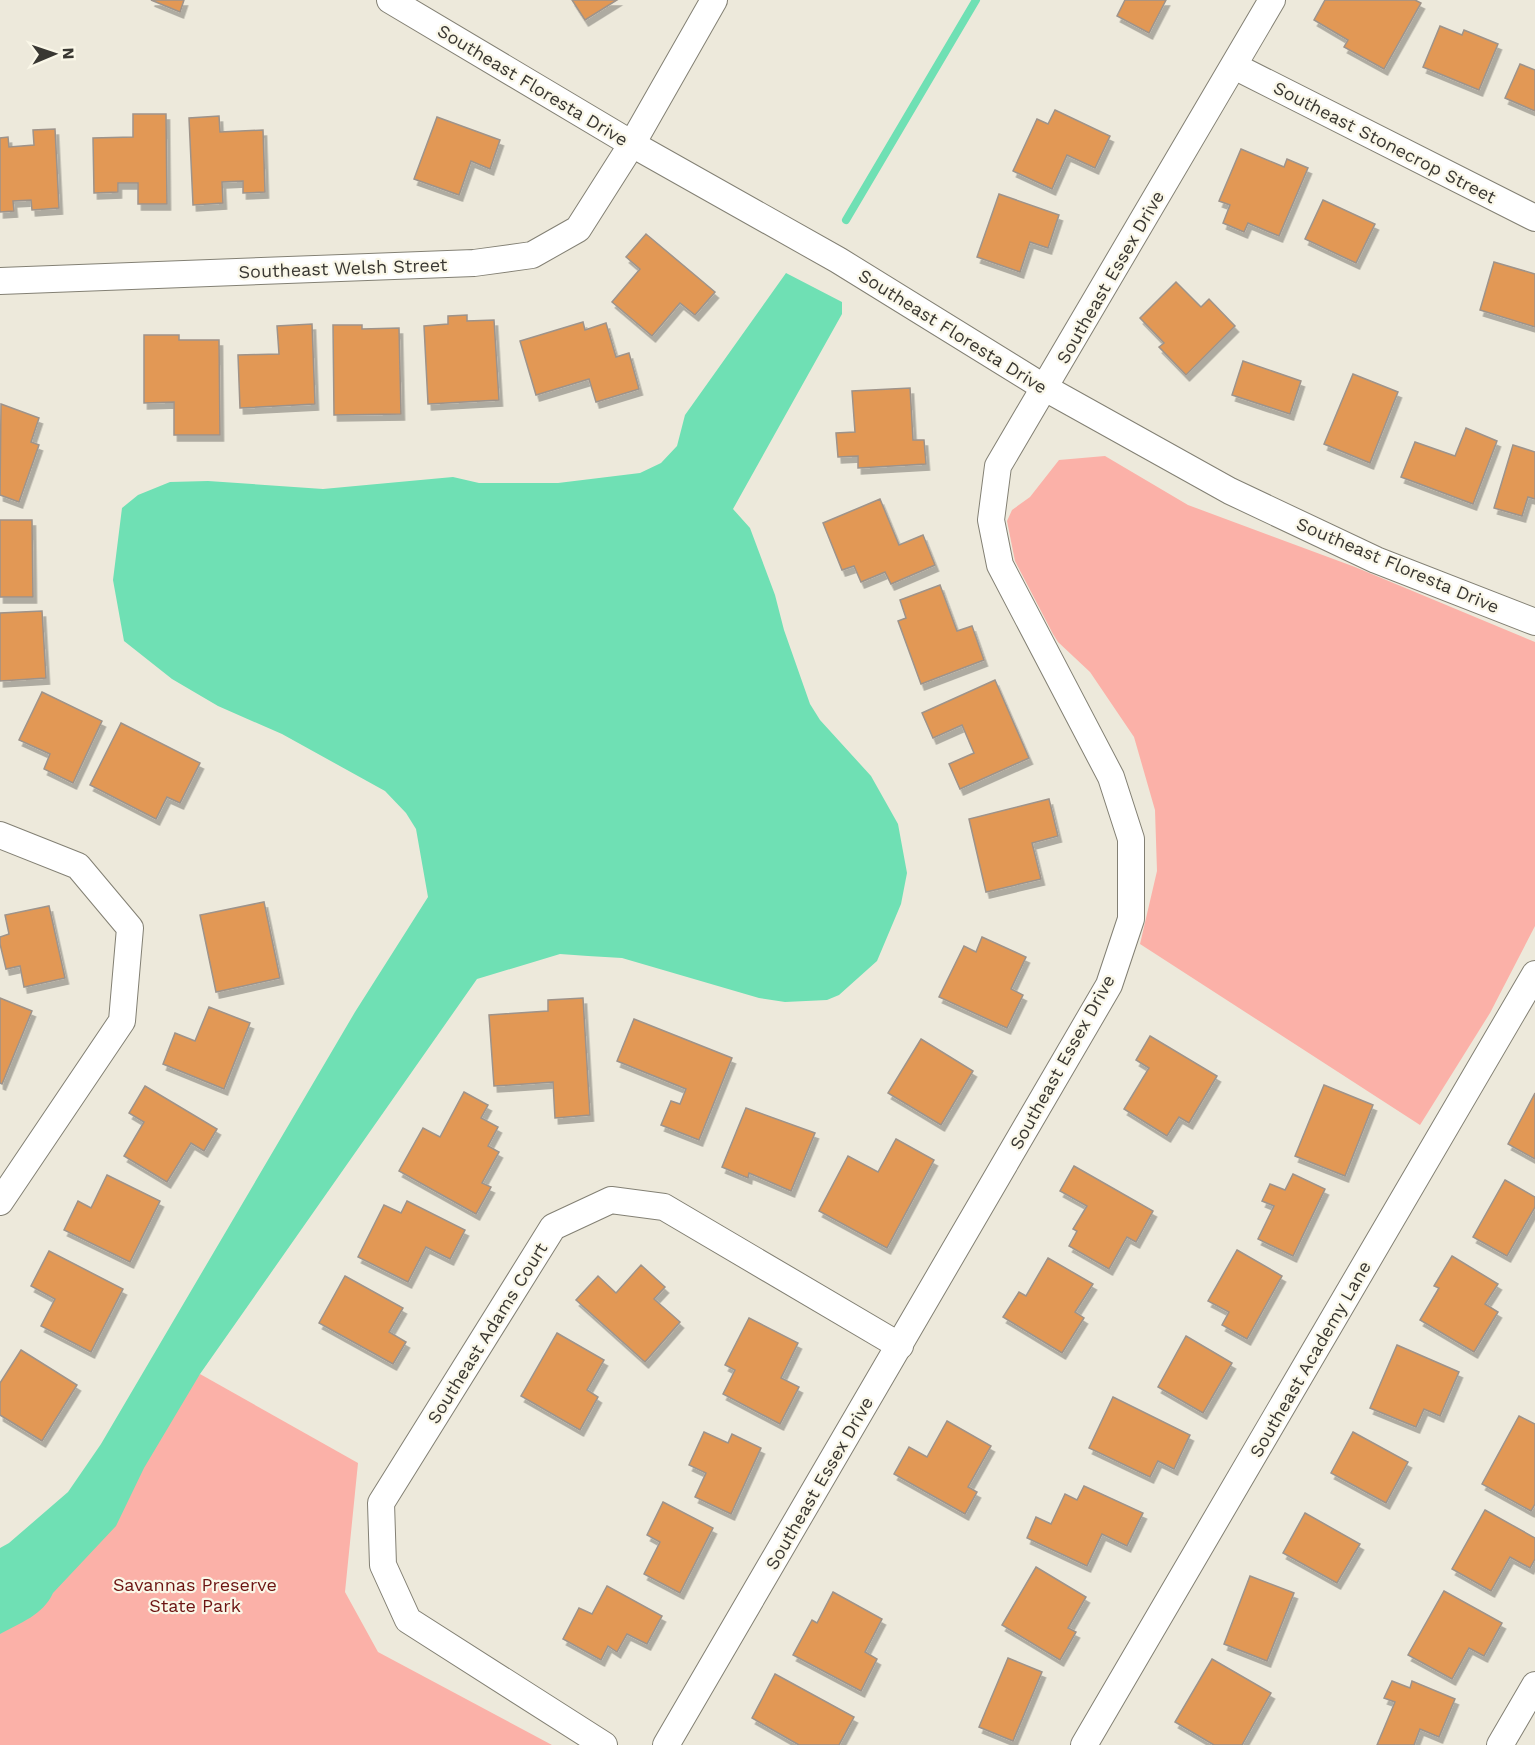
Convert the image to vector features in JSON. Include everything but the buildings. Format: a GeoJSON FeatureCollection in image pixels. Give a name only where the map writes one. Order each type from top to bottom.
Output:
{"type":"FeatureCollection","features":[{"type":"Feature","properties":{"kind":"street","name":"Southeast Floresta Drive"},"geometry":{"type":"LineString","coordinates":[[390,0],[632,144],[838,260],[1045,388],[1230,491],[1376,560],[1535,622]]}},
{"type":"Feature","properties":{"kind":"street","name":"Southeast Welsh Street"},"geometry":{"type":"LineString","coordinates":[[0,281],[474,263],[532,255],[578,229],[632,144],[714,0]]}},
{"type":"Feature","properties":{"kind":"street","name":"Southeast Essex Drive"},"geometry":{"type":"LineString","coordinates":[[666,1745],[1109,985],[1131,919],[1131,839],[1111,777],[1000,565],[991,520],[998,466],[1272,0]]}},
{"type":"Feature","properties":{"kind":"street","name":"Southeast Stonecrop Street"},"geometry":{"type":"LineString","coordinates":[[1234,66],[1535,218]]}},
{"type":"Feature","properties":{"kind":"street"},"geometry":{"type":"LineString","coordinates":[[0,835],[78,866],[130,927],[122,1021],[0,1202]]}},
{"type":"Feature","properties":{"kind":"street","name":"Southeast Academy Lane"},"geometry":{"type":"LineString","coordinates":[[1084,1745],[1535,974]]}},
{"type":"Feature","properties":{"kind":"street","name":"Southeast Adams Court"},"geometry":{"type":"LineString","coordinates":[[604,1745],[408,1620],[383,1565],[381,1503],[553,1227],[611,1200],[664,1207],[900,1346]]}},
{"type":"Feature","properties":{"kind":"street"},"geometry":{"type":"LineString","coordinates":[[1500,1745],[1533,1691]]}},
{"type":"Feature","properties":{"kind":"green space"},"geometry":{"type":"Polygon","coordinates":[[[1105,456],[1188,505],[1355,567],[1535,642],[1535,926],[1490,1013],[1420,1125],[1140,944],[1157,871],[1155,810],[1134,737],[1090,672],[1058,642],[1053,634],[1015,561],[1007,521],[1012,510],[1030,497],[1059,460],[1105,456]]]}},
{"type":"Feature","properties":{"kind":"green space","name":"Savannas Preserve State Park"},"geometry":{"type":"Polygon","coordinates":[[[200,1374],[358,1463],[345,1592],[378,1652],[552,1745],[0,1745],[0,1586],[200,1374]]]}},
{"type":"Feature","properties":{"kind":"shaded area"},"geometry":{"type":"Polygon","coordinates":[[[786,273],[842,302],[842,314],[733,509],[750,528],[775,595],[784,630],[810,704],[820,720],[871,776],[898,824],[907,873],[901,904],[877,961],[839,995],[827,1000],[785,1002],[759,998],[622,958],[560,954],[477,979],[200,1374],[144,1468],[116,1526],[37,1613],[0,1634],[0,1548],[9,1543],[68,1492],[101,1444],[355,1012],[428,897],[416,829],[406,813],[385,791],[282,734],[218,706],[172,679],[124,641],[113,580],[122,508],[138,495],[170,482],[208,481],[323,489],[453,477],[479,483],[558,483],[640,473],[661,463],[677,446],[685,415],[786,273]]]}},
{"type":"Feature","properties":{"kind":"waterway"},"geometry":{"type":"LineString","coordinates":[[846,220],[976,0]]}}]}
